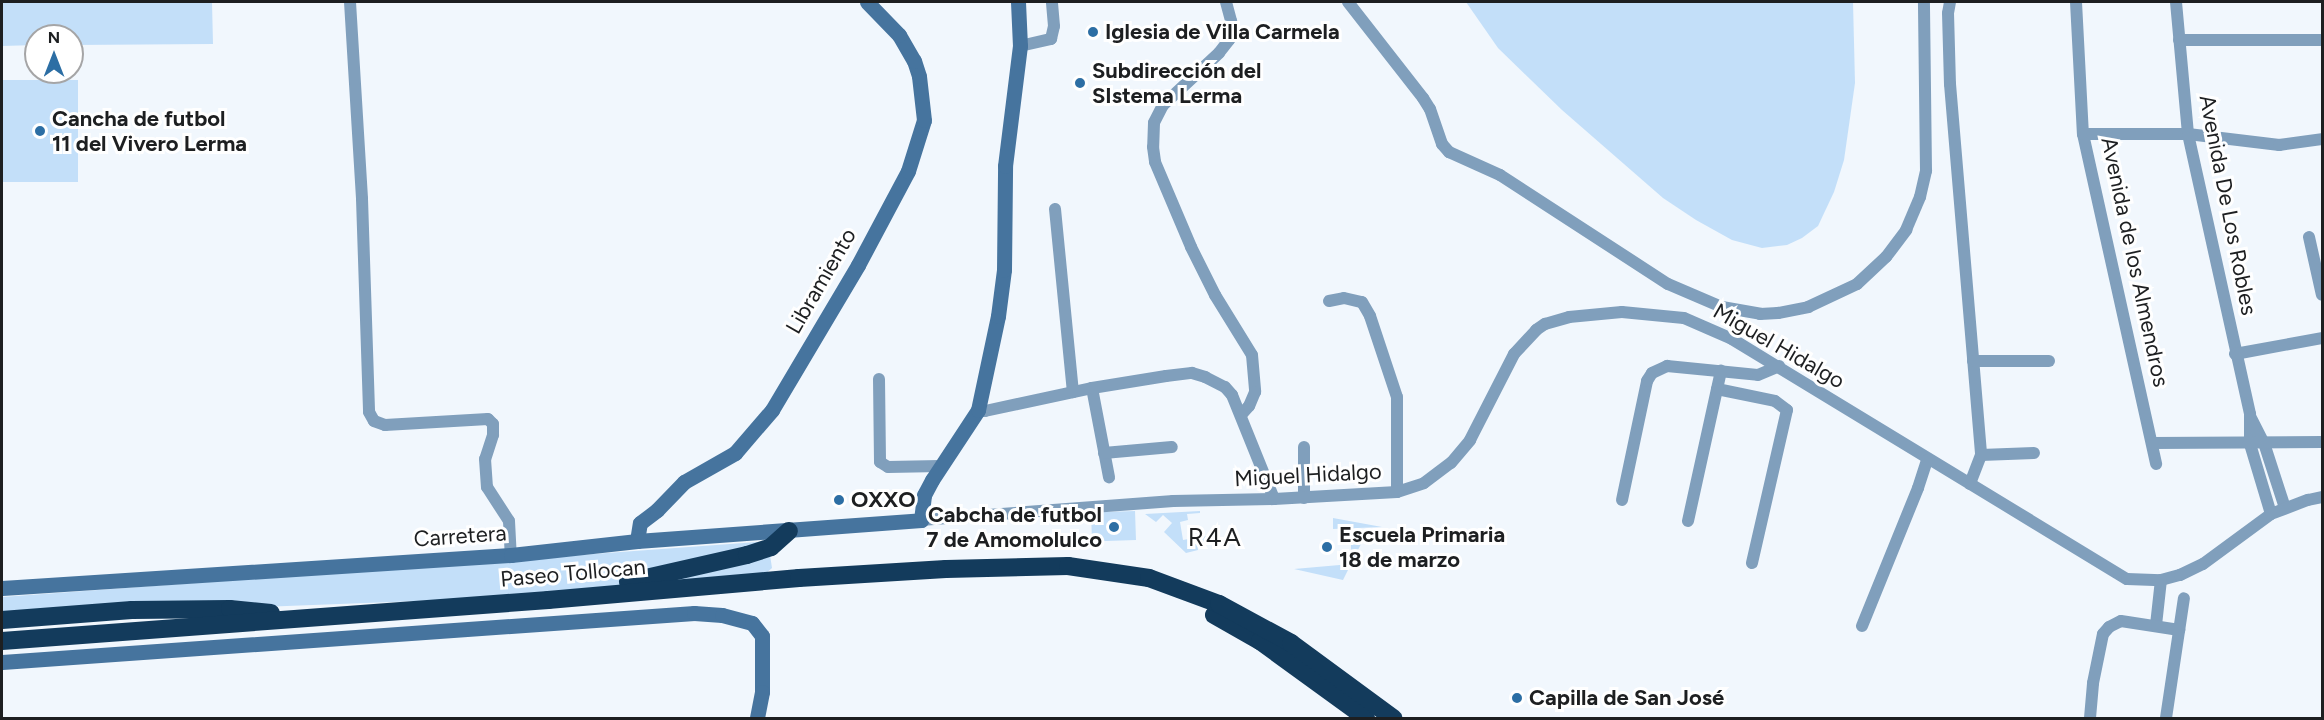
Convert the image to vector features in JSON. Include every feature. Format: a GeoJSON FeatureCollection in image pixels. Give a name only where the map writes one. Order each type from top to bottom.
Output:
{"type":"FeatureCollection","features":[{"type":"Feature","properties":{"kind":"highway"},"geometry":{"type":"LineString","coordinates":[[548,600],[747,555],[771,547],[789,531]]}},
{"type":"Feature","properties":{"kind":"highway","name":"Paseo Tollocan"},"geometry":{"type":"LineString","coordinates":[[2,641],[548,600],[661,588],[1039,565],[1102,570],[1149,578]]}},
{"type":"Feature","properties":{"kind":"highway"},"geometry":{"type":"LineString","coordinates":[[1149,578],[1180,599],[1260,641],[1366,718]]}},
{"type":"Feature","properties":{"kind":"highway"},"geometry":{"type":"LineString","coordinates":[[1149,578],[1192,593],[1251,620],[1291,643],[1393,718]]}},
{"type":"Feature","properties":{"kind":"highway"},"geometry":{"type":"LineString","coordinates":[[2,620],[132,610],[230,609],[317,617]]}},
{"type":"Feature","properties":{"kind":"main road","name":"Libramiento"},"geometry":{"type":"LineString","coordinates":[[636,541],[640,523],[657,510],[684,482],[735,453],[772,410],[858,265],[908,171],[924,120],[919,76],[914,61],[899,35],[867,2]]}},
{"type":"Feature","properties":{"kind":"main road"},"geometry":{"type":"LineString","coordinates":[[921,520],[924,495],[940,466],[978,410],[1002,292],[1005,166],[1020,46],[1018,2]]}},
{"type":"Feature","properties":{"kind":"main road","name":"Carretera"},"geometry":{"type":"LineString","coordinates":[[2,588],[511,555],[636,541],[921,520]]}},
{"type":"Feature","properties":{"kind":"main road"},"geometry":{"type":"LineString","coordinates":[[2,662],[683,614],[722,615],[752,624],[762,636],[762,692],[757,718]]}},
{"type":"Feature","properties":{"kind":"street"},"geometry":{"type":"LineString","coordinates":[[350,2],[362,199],[369,412],[374,421],[385,425],[488,419],[493,424],[493,435],[485,459],[487,487],[509,521],[511,555]]}},
{"type":"Feature","properties":{"kind":"street"},"geometry":{"type":"LineString","coordinates":[[1020,46],[1051,39],[1054,26],[1052,2]]}},
{"type":"Feature","properties":{"kind":"street"},"geometry":{"type":"LineString","coordinates":[[1226,2],[1231,21],[1229,40],[1219,53],[1163,105],[1154,123],[1153,147],[1155,162],[1191,247],[1215,295],[1252,356],[1255,392],[1249,406],[1241,415]]}},
{"type":"Feature","properties":{"kind":"street"},"geometry":{"type":"LineString","coordinates":[[1348,2],[1423,98],[1430,110],[1442,144],[1449,152],[1500,175],[1668,284],[1722,307],[1760,314],[1808,307],[1841,294],[1879,265],[1906,230],[1924,184],[1927,160],[1924,2]]}},
{"type":"Feature","properties":{"kind":"street"},"geometry":{"type":"LineString","coordinates":[[1950,2],[1948,33],[1950,84],[1981,455],[1970,484]]}},
{"type":"Feature","properties":{"kind":"street"},"geometry":{"type":"LineString","coordinates":[[2076,2],[2083,134]]}},
{"type":"Feature","properties":{"kind":"street","name":"Avenida De Los Robles"},"geometry":{"type":"LineString","coordinates":[[2176,2],[2188,134],[2235,354],[2250,414],[2264,443],[2285,508]]}},
{"type":"Feature","properties":{"kind":"street"},"geometry":{"type":"LineString","coordinates":[[2179,40],[2290,42],[2322,40]]}},
{"type":"Feature","properties":{"kind":"street","name":"Avenida de los Almendros"},"geometry":{"type":"LineString","coordinates":[[2156,464],[2083,134],[2188,134],[2268,145],[2297,144],[2322,139]]}},
{"type":"Feature","properties":{"kind":"street"},"geometry":{"type":"LineString","coordinates":[[1055,209],[1073,392]]}},
{"type":"Feature","properties":{"kind":"street"},"geometry":{"type":"LineString","coordinates":[[2309,237],[2322,295]]}},
{"type":"Feature","properties":{"kind":"street"},"geometry":{"type":"LineString","coordinates":[[1329,301],[1344,298],[1362,302],[1370,316],[1396,397],[1397,492]]}},
{"type":"Feature","properties":{"kind":"street","name":"Miguel Hidalgo"},"geometry":{"type":"LineString","coordinates":[[921,520],[1173,501],[1274,500],[1397,492],[1424,483],[1451,463],[1470,440],[1514,354],[1527,337],[1545,324],[1594,313],[1666,314],[1711,328],[1779,366],[1927,460],[2127,579],[2161,580],[2203,564],[2271,514],[2322,497]]}},
{"type":"Feature","properties":{"kind":"street"},"geometry":{"type":"LineString","coordinates":[[2235,354],[2322,338]]}},
{"type":"Feature","properties":{"kind":"street"},"geometry":{"type":"LineString","coordinates":[[1973,361],[2049,361]]}},
{"type":"Feature","properties":{"kind":"street"},"geometry":{"type":"LineString","coordinates":[[1622,500],[1647,381],[1652,373],[1667,366],[1758,375],[1779,366]]}},
{"type":"Feature","properties":{"kind":"street"},"geometry":{"type":"LineString","coordinates":[[1688,522],[1721,371]]}},
{"type":"Feature","properties":{"kind":"street"},"geometry":{"type":"LineString","coordinates":[[978,410],[986,411],[1092,388],[1192,373],[1225,387],[1241,415],[1274,500]]}},
{"type":"Feature","properties":{"kind":"street"},"geometry":{"type":"LineString","coordinates":[[879,379],[880,462],[888,467],[940,466]]}},
{"type":"Feature","properties":{"kind":"street"},"geometry":{"type":"LineString","coordinates":[[1092,388],[1108,477]]}},
{"type":"Feature","properties":{"kind":"street"},"geometry":{"type":"LineString","coordinates":[[1717,389],[1775,401],[1782,404],[1786,410],[1752,563]]}},
{"type":"Feature","properties":{"kind":"street","name":"Avenida De Los Robles"},"geometry":{"type":"LineString","coordinates":[[2250,414],[2250,444],[2271,514]]}},
{"type":"Feature","properties":{"kind":"street"},"geometry":{"type":"LineString","coordinates":[[2152,443],[2322,442]]}},
{"type":"Feature","properties":{"kind":"street"},"geometry":{"type":"LineString","coordinates":[[1104,453],[1172,447]]}},
{"type":"Feature","properties":{"kind":"street"},"geometry":{"type":"LineString","coordinates":[[1304,447],[1304,498]]}},
{"type":"Feature","properties":{"kind":"street"},"geometry":{"type":"LineString","coordinates":[[1981,455],[2034,453]]}},
{"type":"Feature","properties":{"kind":"street"},"geometry":{"type":"LineString","coordinates":[[1862,626],[1918,488],[1927,460]]}},
{"type":"Feature","properties":{"kind":"street"},"geometry":{"type":"LineString","coordinates":[[2156,625],[2161,580]]}},
{"type":"Feature","properties":{"kind":"street"},"geometry":{"type":"LineString","coordinates":[[2166,718],[2184,598]]}},
{"type":"Feature","properties":{"kind":"street"},"geometry":{"type":"LineString","coordinates":[[2090,718],[2093,683],[2103,634],[2114,622],[2156,625],[2179,630]]}},
{"type":"Feature","properties":{"kind":"shaded area"},"geometry":{"type":"Polygon","coordinates":[[[2,2],[212,2],[213,44],[84,45],[84,24],[24,24],[24,45],[2,46],[2,2]]]}},
{"type":"Feature","properties":{"kind":"shaded area"},"geometry":{"type":"Polygon","coordinates":[[[1466,2],[1853,2],[1855,83],[1844,160],[1834,192],[1818,226],[1802,238],[1787,245],[1762,248],[1732,240],[1696,220],[1663,198],[1562,110],[1498,48],[1466,2]]]}},
{"type":"Feature","properties":{"kind":"shaded area","name":"Cancha de futbol 11 del Vivero Lerma"},"geometry":{"type":"Polygon","coordinates":[[[2,80],[24,80],[24,84],[78,84],[78,182],[2,182],[2,80]]]}},
{"type":"Feature","properties":{"kind":"shaded area","name":"Cabcha de futbol 7 de Amomolulco"},"geometry":{"type":"Polygon","coordinates":[[[1135,511],[1136,540],[1092,542],[1091,513],[1135,511]]]}},
{"type":"Feature","properties":{"kind":"shaded area"},"geometry":{"type":"Polygon","coordinates":[[[1200,511],[1200,513],[1187,514],[1188,520],[1180,522],[1183,540],[1206,536],[1207,542],[1197,543],[1198,550],[1186,553],[1164,532],[1172,523],[1163,515],[1156,522],[1145,514],[1200,511]]]}},
{"type":"Feature","properties":{"kind":"shaded area"},"geometry":{"type":"Polygon","coordinates":[[[1333,518],[1382,527],[1333,529],[1333,518]]]}},
{"type":"Feature","properties":{"kind":"shaded area"},"geometry":{"type":"Polygon","coordinates":[[[1366,534],[1351,564],[1351,537],[1366,534]]]}},
{"type":"Feature","properties":{"kind":"shaded area"},"geometry":{"type":"Polygon","coordinates":[[[757,542],[770,555],[772,568],[764,575],[576,595],[2,617],[2,597],[757,542]]]}},
{"type":"Feature","properties":{"kind":"shaded area"},"geometry":{"type":"Polygon","coordinates":[[[1351,564],[1343,580],[1294,569],[1351,564]]]}},
{"type":"Feature","properties":{"kind":"place","name":"Iglesia de Villa Carmela"},"geometry":{"type":"Point","coordinates":[1093,32]}},
{"type":"Feature","properties":{"kind":"place","name":"Subdirección del SIstema Lerma"},"geometry":{"type":"Point","coordinates":[1080,83]}},
{"type":"Feature","properties":{"kind":"place","name":"Cancha de futbol 11 del Vivero Lerma"},"geometry":{"type":"Point","coordinates":[40,131]}},
{"type":"Feature","properties":{"kind":"place","name":"OXXO"},"geometry":{"type":"Point","coordinates":[839,500]}},
{"type":"Feature","properties":{"kind":"place","name":"Cabcha de futbol 7 de Amomolulco"},"geometry":{"type":"Point","coordinates":[1114,527]}},
{"type":"Feature","properties":{"kind":"place","name":"Escuela Primaria 18 de marzo"},"geometry":{"type":"Point","coordinates":[1327,547]}},
{"type":"Feature","properties":{"kind":"place","name":"Capilla de San José"},"geometry":{"type":"Point","coordinates":[1517,698]}},
{"type":"Feature","properties":{"kind":"district","name":"R4A"},"geometry":{"type":"Point","coordinates":[1215,538]}}]}
